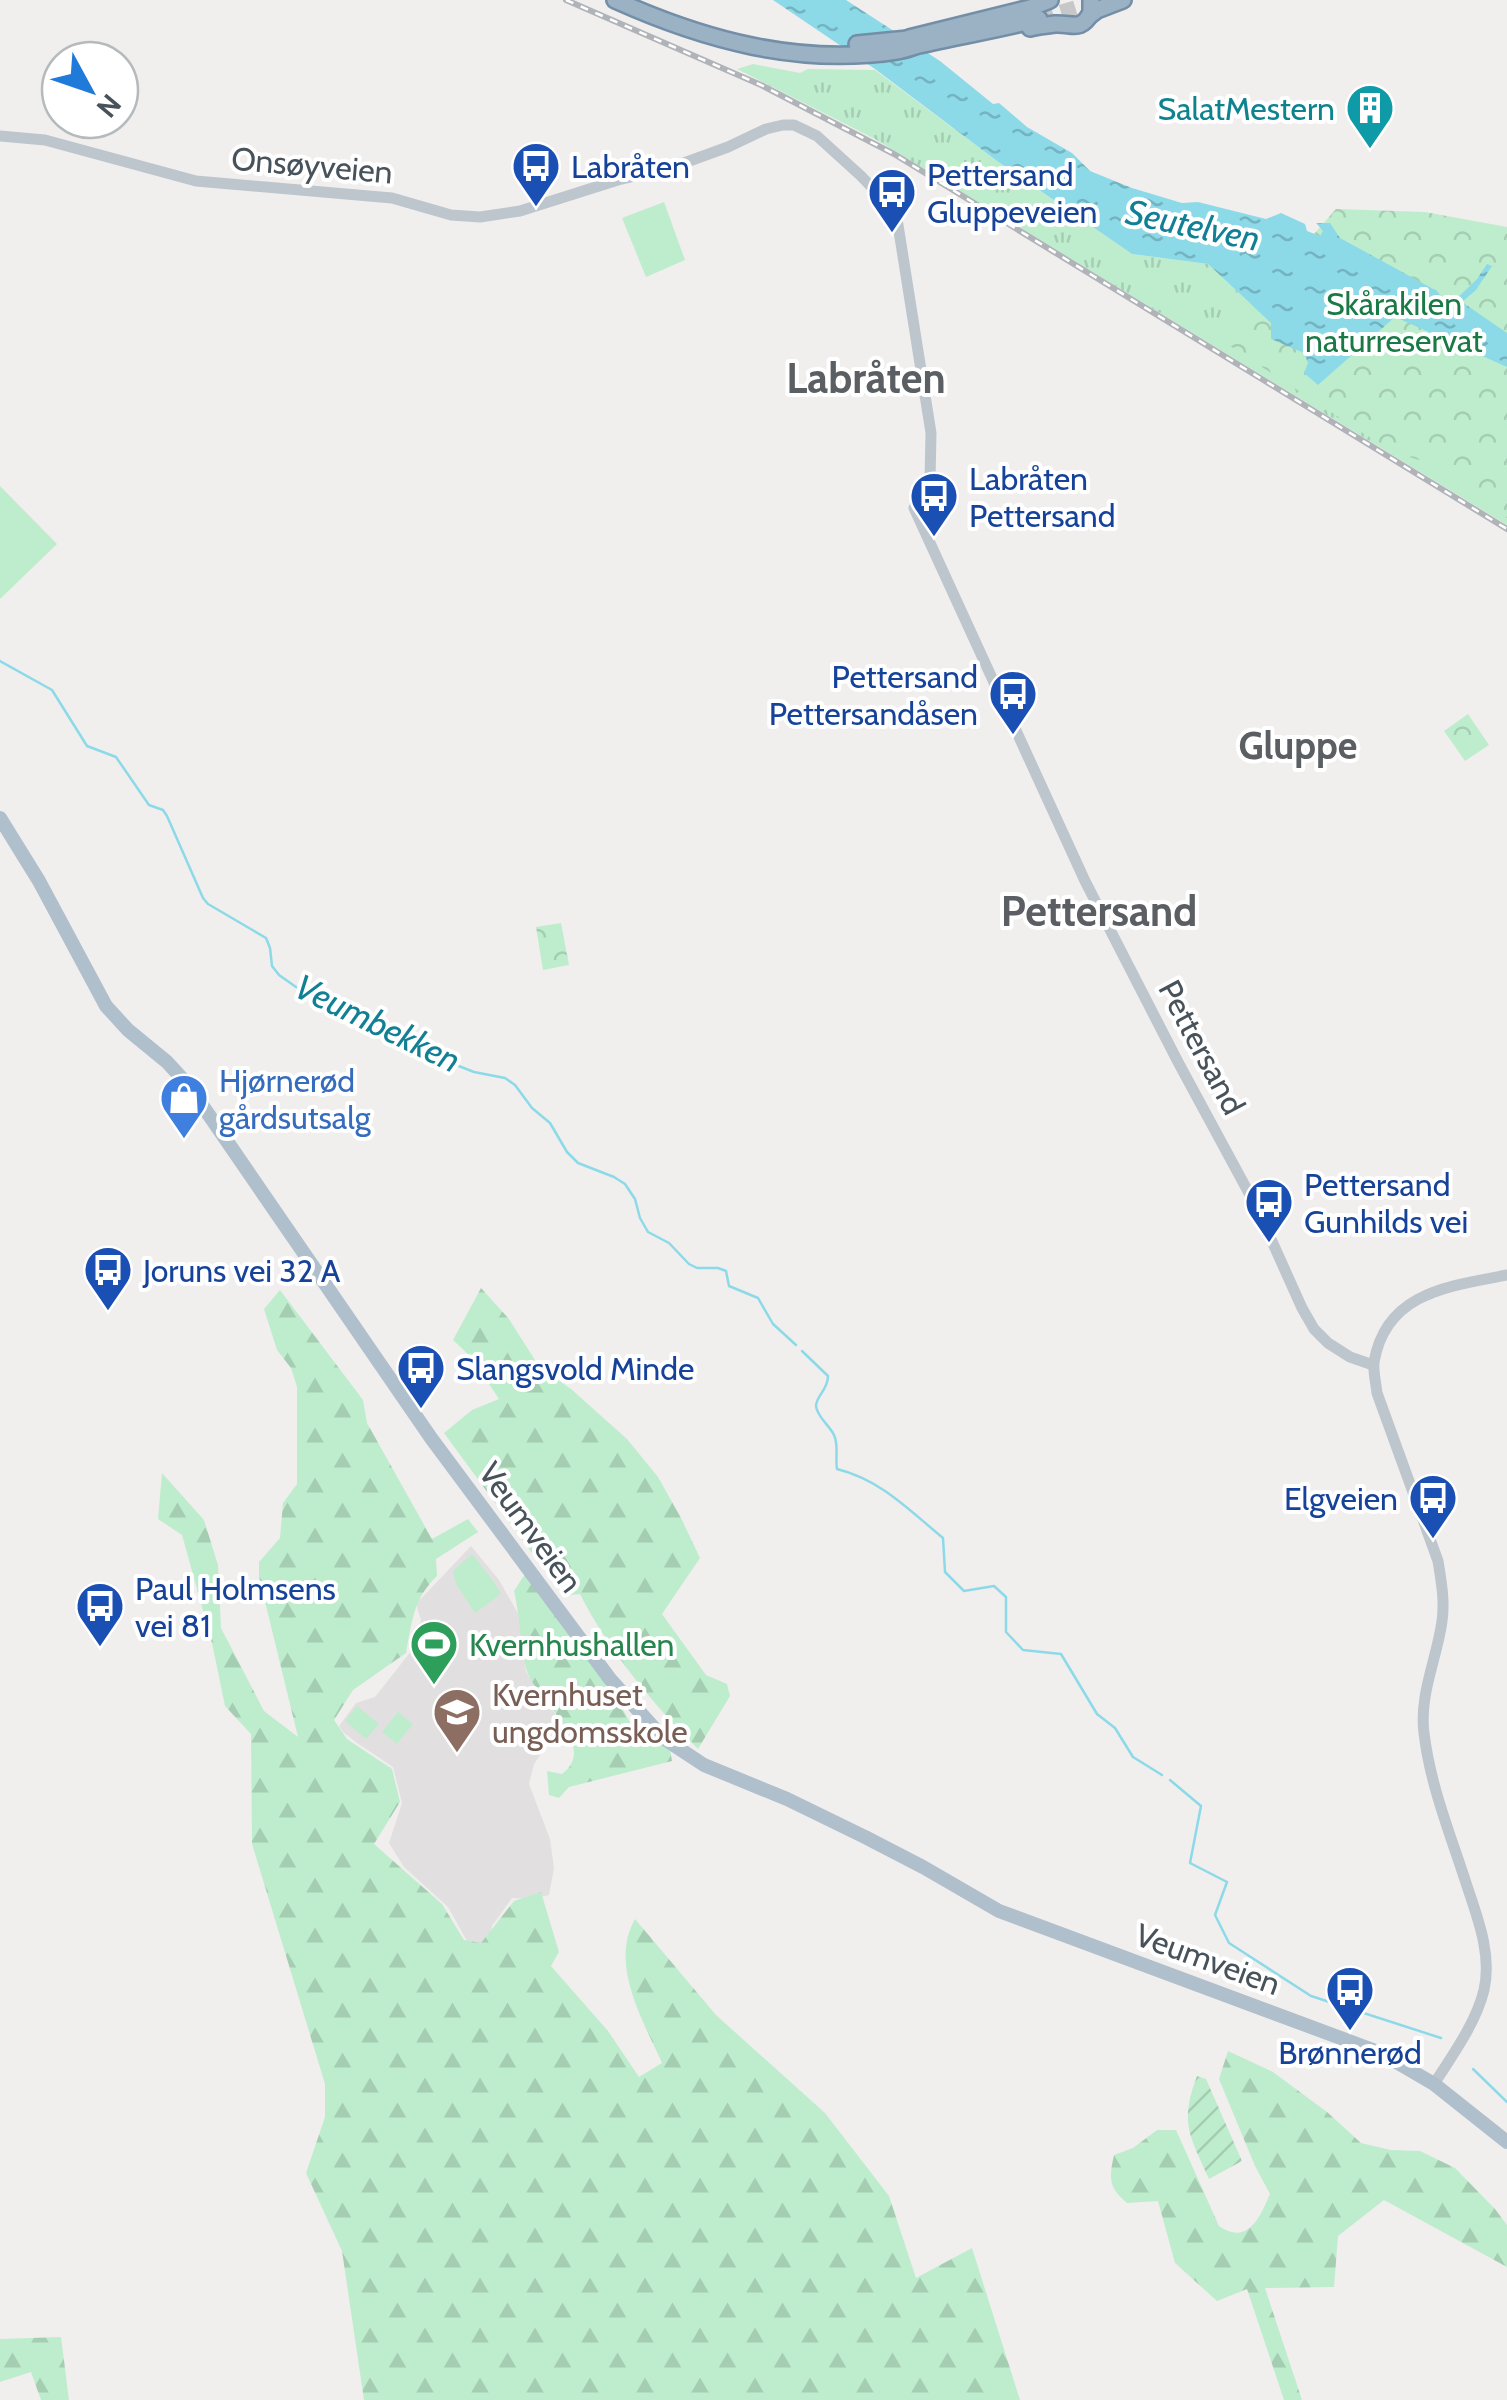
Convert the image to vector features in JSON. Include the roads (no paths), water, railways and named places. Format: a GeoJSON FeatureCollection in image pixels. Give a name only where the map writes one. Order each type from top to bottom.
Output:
{"type":"FeatureCollection","features":[{"type":"Feature","properties":{"kind":"highway"},"geometry":{"type":"LineString","coordinates":[[615,0],[718,40],[754,48],[802,49],[850,44],[902,45],[1040,26],[1078,26],[1090,8],[1097,10],[1123,0]]}},
{"type":"Feature","properties":{"kind":"highway"},"geometry":{"type":"LineString","coordinates":[[640,0],[714,28],[802,49]]}},
{"type":"Feature","properties":{"kind":"highway"},"geometry":{"type":"LineString","coordinates":[[942,38],[1052,0],[1056,18],[1062,24]]}},
{"type":"Feature","properties":{"kind":"highway"},"geometry":{"type":"LineString","coordinates":[[942,38],[1038,16]]}},
{"type":"Feature","properties":{"kind":"main road","name":"Veumveien"},"geometry":{"type":"LineString","coordinates":[[0,818],[39,881],[106,1006],[190,1086],[396,1388],[507,1542],[610,1679],[663,1738],[715,1771],[788,1799],[1000,1911],[1394,2060],[1434,2084],[1507,2142]]}},
{"type":"Feature","properties":{"kind":"street","name":"Onsøyveien"},"geometry":{"type":"LineString","coordinates":[[0,136],[45,140],[196,181],[392,198],[466,217],[520,212],[618,180],[670,168],[728,148],[766,129],[794,125],[818,136],[895,214],[931,434],[930,480],[914,508]]}},
{"type":"Feature","properties":{"kind":"street","name":"Pettersand"},"geometry":{"type":"LineString","coordinates":[[914,508],[1084,881],[1257,1208],[1302,1308],[1328,1344],[1350,1358],[1374,1365]]}},
{"type":"Feature","properties":{"kind":"street"},"geometry":{"type":"LineString","coordinates":[[1434,2084],[1484,1992],[1485,1954],[1434,1782],[1423,1730],[1424,1699],[1443,1618],[1438,1560],[1377,1393],[1374,1365],[1392,1321],[1412,1301],[1438,1290],[1507,1275]]}},
{"type":"Feature","properties":{"kind":"water","name":"Seutelven"},"geometry":{"type":"Polygon","coordinates":[[[773,0],[846,0],[940,61],[993,104],[999,103],[1027,127],[1072,153],[1090,171],[1132,188],[1182,203],[1198,202],[1266,219],[1281,213],[1320,236],[1323,231],[1316,223],[1330,223],[1340,238],[1437,291],[1444,300],[1454,301],[1487,264],[1492,266],[1476,290],[1462,302],[1507,333],[1507,367],[1395,317],[1318,385],[1304,373],[1308,363],[1304,353],[1271,339],[1271,323],[1208,264],[1132,254],[773,0]]]}},
{"type":"Feature","properties":{"kind":"waterway","name":"Veumbekken"},"geometry":{"type":"LineString","coordinates":[[0,661],[52,690],[87,746],[116,757],[149,805],[163,810],[167,816],[203,898],[266,938],[272,966],[279,975],[423,1052],[474,1072],[505,1078],[515,1085],[532,1108],[550,1123],[578,1163],[625,1184],[648,1232],[669,1243],[689,1264],[726,1271],[729,1286],[758,1298],[773,1324],[796,1345]]}},
{"type":"Feature","properties":{"kind":"waterway"},"geometry":{"type":"LineString","coordinates":[[802,1351],[828,1376],[816,1406],[835,1439],[837,1469],[881,1488],[943,1538],[945,1572],[964,1591],[994,1586],[1006,1597],[1006,1632],[1023,1650],[1061,1654],[1097,1714],[1115,1728],[1133,1757],[1162,1775]]}},
{"type":"Feature","properties":{"kind":"waterway"},"geometry":{"type":"LineString","coordinates":[[1170,1780],[1201,1806],[1190,1863],[1227,1882],[1215,1915],[1229,1943],[1311,1996],[1441,2038]]}},
{"type":"Feature","properties":{"kind":"waterway"},"geometry":{"type":"LineString","coordinates":[[1473,2069],[1507,2102]]}},
{"type":"Feature","properties":{"kind":"tunnel"},"geometry":{"type":"LineString","coordinates":[[1039,19],[1101,0]]}},
{"type":"Feature","properties":{"kind":"railway"},"geometry":{"type":"LineString","coordinates":[[566,0],[761,85],[894,154],[1507,529]]}},
{"type":"Feature","properties":{"kind":"place","name":"SalatMestern"},"geometry":{"type":"Point","coordinates":[1370,150]}},
{"type":"Feature","properties":{"kind":"place","name":"Labråten"},"geometry":{"type":"Point","coordinates":[536,208]}},
{"type":"Feature","properties":{"kind":"place","name":"Pettersand Gluppeveien"},"geometry":{"type":"Point","coordinates":[892,234]}},
{"type":"Feature","properties":{"kind":"place","name":"Labråten Pettersand"},"geometry":{"type":"Point","coordinates":[934,538]}},
{"type":"Feature","properties":{"kind":"place","name":"Pettersand Pettersandåsen"},"geometry":{"type":"Point","coordinates":[1013,736]}},
{"type":"Feature","properties":{"kind":"place","name":"Hjørnerød gårdsutsalg"},"geometry":{"type":"Point","coordinates":[184,1140]}},
{"type":"Feature","properties":{"kind":"place","name":"Pettersand Gunhilds vei"},"geometry":{"type":"Point","coordinates":[1269,1244]}},
{"type":"Feature","properties":{"kind":"place","name":"Joruns vei 32 A"},"geometry":{"type":"Point","coordinates":[108,1312]}},
{"type":"Feature","properties":{"kind":"place","name":"Slangsvold Minde"},"geometry":{"type":"Point","coordinates":[421,1410]}},
{"type":"Feature","properties":{"kind":"place","name":"Elgveien"},"geometry":{"type":"Point","coordinates":[1433,1540]}},
{"type":"Feature","properties":{"kind":"place","name":"Paul Holmsens vei 81"},"geometry":{"type":"Point","coordinates":[100,1648]}},
{"type":"Feature","properties":{"kind":"place","name":"Kvernhushallen"},"geometry":{"type":"Point","coordinates":[434,1686]}},
{"type":"Feature","properties":{"kind":"place","name":"Kvernhuset ungdomsskole"},"geometry":{"type":"Point","coordinates":[457,1754]}},
{"type":"Feature","properties":{"kind":"place","name":"Brønnerød"},"geometry":{"type":"Point","coordinates":[1350,2032]}},
{"type":"Feature","properties":{"kind":"district","name":"Labråten"},"geometry":{"type":"Point","coordinates":[866,378]}},
{"type":"Feature","properties":{"kind":"district","name":"Gluppe"},"geometry":{"type":"Point","coordinates":[1298,745]}},
{"type":"Feature","properties":{"kind":"district","name":"Pettersand"},"geometry":{"type":"Point","coordinates":[1099,911]}},
{"type":"Feature","properties":{"kind":"park label","name":"Skårakilen naturreservat"},"geometry":{"type":"Point","coordinates":[1394,322]}}]}
